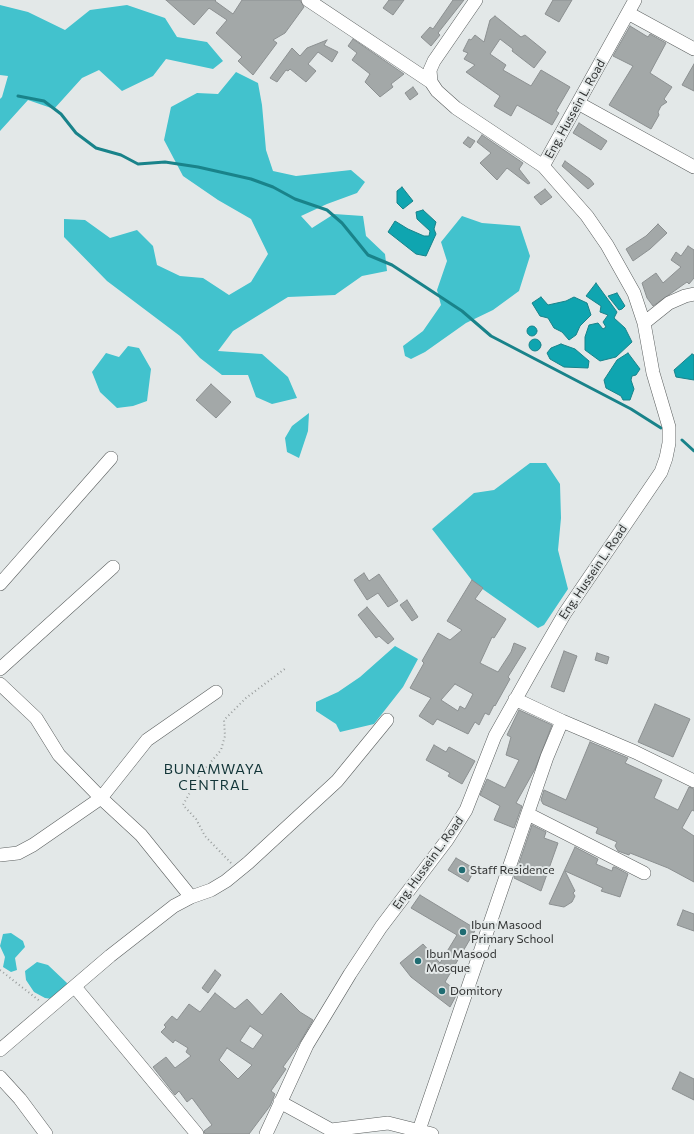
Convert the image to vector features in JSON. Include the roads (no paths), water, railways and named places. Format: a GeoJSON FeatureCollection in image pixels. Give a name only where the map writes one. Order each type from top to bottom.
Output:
{"type":"FeatureCollection","features":[{"type":"Feature","properties":{"kind":"street"},"geometry":{"type":"LineString","coordinates":[[308,0],[431,82],[437,91],[456,108],[543,166]]}},
{"type":"Feature","properties":{"kind":"street"},"geometry":{"type":"LineString","coordinates":[[431,82],[430,70],[434,61],[476,0]]}},
{"type":"Feature","properties":{"kind":"street","name":"Eng. Hussein L. Road"},"geometry":{"type":"LineString","coordinates":[[266,1134],[307,1045],[350,974],[382,927],[447,840],[466,810],[495,736],[515,699],[565,613],[661,472],[666,458],[670,443],[669,427],[653,373],[644,323],[634,294],[607,245],[586,216],[543,166],[635,0]]}},
{"type":"Feature","properties":{"kind":"street"},"geometry":{"type":"LineString","coordinates":[[628,13],[694,48]]}},
{"type":"Feature","properties":{"kind":"street"},"geometry":{"type":"LineString","coordinates":[[578,103],[694,167]]}},
{"type":"Feature","properties":{"kind":"street"},"geometry":{"type":"LineString","coordinates":[[644,323],[669,303],[694,294]]}},
{"type":"Feature","properties":{"kind":"street"},"geometry":{"type":"LineString","coordinates":[[0,584],[111,458]]}},
{"type":"Feature","properties":{"kind":"street"},"geometry":{"type":"LineString","coordinates":[[0,669],[113,567]]}},
{"type":"Feature","properties":{"kind":"street"},"geometry":{"type":"LineString","coordinates":[[0,684],[36,718],[59,755],[100,798],[141,835],[191,896]]}},
{"type":"Feature","properties":{"kind":"street"},"geometry":{"type":"LineString","coordinates":[[0,855],[18,853],[33,845],[100,798],[147,740],[216,692]]}},
{"type":"Feature","properties":{"kind":"street"},"geometry":{"type":"LineString","coordinates":[[515,699],[635,752],[694,781]]}},
{"type":"Feature","properties":{"kind":"street"},"geometry":{"type":"LineString","coordinates":[[0,1050],[156,920],[191,896],[211,890],[238,872],[337,780],[387,720]]}},
{"type":"Feature","properties":{"kind":"street"},"geometry":{"type":"LineString","coordinates":[[280,1102],[331,1130],[388,1123],[426,1132],[528,814],[562,721]]}},
{"type":"Feature","properties":{"kind":"street"},"geometry":{"type":"LineString","coordinates":[[528,814],[644,873]]}},
{"type":"Feature","properties":{"kind":"street"},"geometry":{"type":"LineString","coordinates":[[75,987],[197,1134]]}},
{"type":"Feature","properties":{"kind":"street"},"geometry":{"type":"LineString","coordinates":[[0,1077],[20,1099],[46,1134]]}},
{"type":"Feature","properties":{"kind":"waterway"},"geometry":{"type":"LineString","coordinates":[[18,96],[44,101],[61,114],[76,133],[96,148],[121,155],[138,164],[165,162],[198,167],[251,179],[273,187],[295,199],[327,210],[342,223],[368,255],[392,265],[462,311],[491,336],[631,409],[661,428]]}},
{"type":"Feature","properties":{"kind":"waterway"},"geometry":{"type":"LineString","coordinates":[[682,440],[694,451]]}},
{"type":"Feature","properties":{"kind":"place","name":"Staff Residence"},"geometry":{"type":"Point","coordinates":[462,870]}},
{"type":"Feature","properties":{"kind":"place","name":"Ibun Masood Primary School"},"geometry":{"type":"Point","coordinates":[463,932]}},
{"type":"Feature","properties":{"kind":"place","name":"Ibun Masood Mosque"},"geometry":{"type":"Point","coordinates":[418,961]}},
{"type":"Feature","properties":{"kind":"place","name":"Domitory"},"geometry":{"type":"Point","coordinates":[442,991]}},
{"type":"Feature","properties":{"kind":"district","name":"BUNAMWAYA CENTRAL"},"geometry":{"type":"Point","coordinates":[214,778]}}]}
